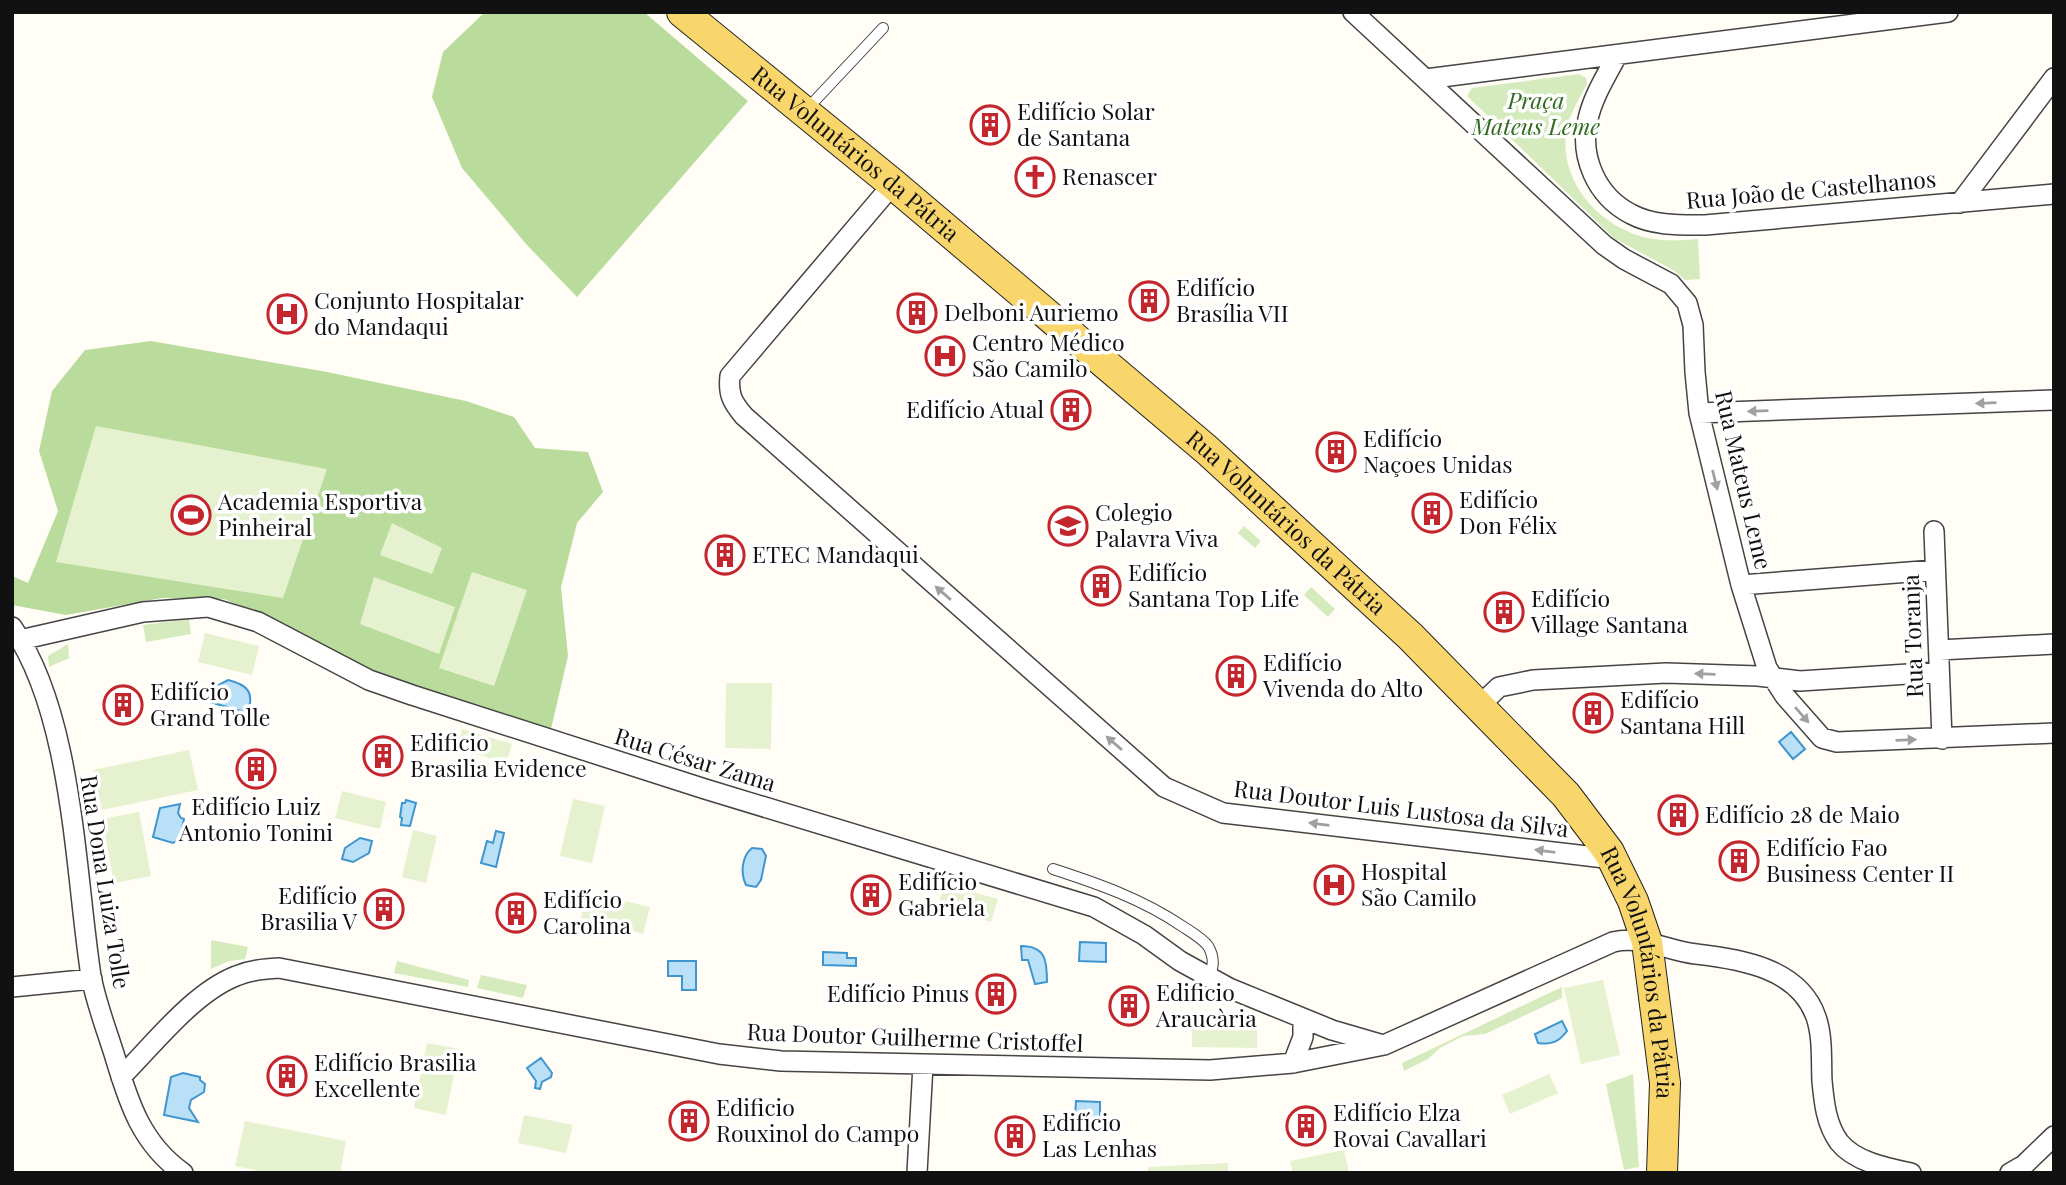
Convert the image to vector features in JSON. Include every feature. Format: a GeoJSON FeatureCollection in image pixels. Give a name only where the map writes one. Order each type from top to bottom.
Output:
{"type":"FeatureCollection","features":[{"type":"Feature","properties":{"kind":"main road","name":"Rua Voluntários da Pátria"},"geometry":{"type":"LineString","coordinates":[[682,12],[893,184],[1207,450],[1410,636],[1566,795],[1613,859],[1633,901],[1647,942],[1665,1083],[1662,1173]]}},
{"type":"Feature","properties":{"kind":"street","name":"Rua Mateus Leme"},"geometry":{"type":"LineString","coordinates":[[1353,12],[1604,245],[1671,284],[1687,303],[1693,325],[1699,413],[1741,585],[1764,660],[1773,679],[1822,738],[1838,742],[1942,739]]}},
{"type":"Feature","properties":{"kind":"street"},"geometry":{"type":"LineString","coordinates":[[1426,79],[1948,12]]}},
{"type":"Feature","properties":{"kind":"street","name":"Rua João de Castelhanos"},"geometry":{"type":"LineString","coordinates":[[1617,55],[1597,93],[1587,120],[1586,152],[1593,176],[1608,198],[1632,215],[1670,225],[1705,225],[2054,194]]}},
{"type":"Feature","properties":{"kind":"street"},"geometry":{"type":"LineString","coordinates":[[1960,203],[2054,78]]}},
{"type":"Feature","properties":{"kind":"street","name":"Rua Doutor Luis Lustosa da Silva"},"geometry":{"type":"LineString","coordinates":[[893,184],[730,376],[728,390],[732,401],[744,416],[1164,788],[1223,813],[1613,859]]}},
{"type":"Feature","properties":{"kind":"street"},"geometry":{"type":"LineString","coordinates":[[1699,413],[2054,400]]}},
{"type":"Feature","properties":{"kind":"street","name":"Rua Toranja"},"geometry":{"type":"LineString","coordinates":[[1934,531],[1942,739]]}},
{"type":"Feature","properties":{"kind":"street"},"geometry":{"type":"LineString","coordinates":[[1741,585],[1935,570]]}},
{"type":"Feature","properties":{"kind":"street","name":"Rua César Zama"},"geometry":{"type":"LineString","coordinates":[[16,634],[143,612],[208,607],[232,613],[258,622],[369,680],[412,695],[705,789],[1094,907],[1229,988],[1303,1019],[1384,1045]]}},
{"type":"Feature","properties":{"kind":"street","name":"Rua Dona Luiza Tolle"},"geometry":{"type":"LineString","coordinates":[[16,634],[38,674],[57,736],[92,979],[121,1077],[147,1137],[164,1159],[183,1173]]}},
{"type":"Feature","properties":{"kind":"street"},"geometry":{"type":"LineString","coordinates":[[1939,650],[2054,644]]}},
{"type":"Feature","properties":{"kind":"street"},"geometry":{"type":"LineString","coordinates":[[1479,706],[1499,687],[1534,680],[1666,673],[1758,676],[1800,681],[1939,672]]}},
{"type":"Feature","properties":{"kind":"street"},"geometry":{"type":"LineString","coordinates":[[1942,739],[2054,733]]}},
{"type":"Feature","properties":{"kind":"street","name":"Rua Doutor Guilherme Cristoffel"},"geometry":{"type":"LineString","coordinates":[[121,1077],[185,1012],[218,984],[243,973],[279,968],[719,1055],[781,1061],[1210,1070],[1293,1063],[1384,1045],[1613,942],[1633,939],[1681,952],[1736,959],[1762,968],[1797,987],[1810,1003],[1817,1019],[1824,1102],[1829,1124],[1840,1144],[1858,1157],[1882,1167],[1911,1173]]}},
{"type":"Feature","properties":{"kind":"street"},"geometry":{"type":"LineString","coordinates":[[12,987],[92,979]]}},
{"type":"Feature","properties":{"kind":"street"},"geometry":{"type":"LineString","coordinates":[[1293,1063],[1303,1037],[1303,1019]]}},
{"type":"Feature","properties":{"kind":"street"},"geometry":{"type":"LineString","coordinates":[[917,1173],[923,1065]]}},
{"type":"Feature","properties":{"kind":"street"},"geometry":{"type":"LineString","coordinates":[[2010,1173],[2024,1165],[2054,1136]]}},
{"type":"Feature","properties":{"kind":"lane"},"geometry":{"type":"LineString","coordinates":[[804,111],[883,28]]}},
{"type":"Feature","properties":{"kind":"lane"},"geometry":{"type":"LineString","coordinates":[[1053,869],[1108,886],[1140,900],[1202,940],[1208,947],[1213,962],[1209,977]]}},
{"type":"Feature","properties":{"kind":"green space"},"geometry":{"type":"Polygon","coordinates":[[[485,12],[644,12],[748,101],[577,297],[527,245],[462,168],[432,97],[443,52],[485,12]]]}},
{"type":"Feature","properties":{"kind":"green space","name":"Praça Mateus Leme"},"geometry":{"type":"Polygon","coordinates":[[[1579,74],[1586,78],[1587,84],[1570,117],[1565,145],[1572,176],[1580,190],[1601,215],[1629,232],[1654,239],[1698,239],[1700,279],[1685,280],[1673,270],[1614,238],[1467,96],[1472,88],[1579,74]]]}},
{"type":"Feature","properties":{"kind":"green space"},"geometry":{"type":"Polygon","coordinates":[[[151,341],[327,372],[466,401],[514,417],[535,448],[588,452],[603,492],[577,523],[561,587],[568,656],[551,729],[375,674],[281,623],[224,599],[162,598],[66,615],[12,605],[12,576],[28,583],[58,511],[39,451],[52,391],[85,350],[151,341]]]}},
{"type":"Feature","properties":{"kind":"green space","name":"Academia Esportiva Pinheiral"},"geometry":{"type":"Polygon","coordinates":[[[96,426],[327,469],[283,598],[56,562],[96,426]]]}},
{"type":"Feature","properties":{"kind":"green space"},"geometry":{"type":"Polygon","coordinates":[[[392,523],[442,548],[432,574],[380,555],[392,523]]]}},
{"type":"Feature","properties":{"kind":"green space"},"geometry":{"type":"Polygon","coordinates":[[[1244,526],[1261,541],[1255,548],[1238,533],[1244,526]]]}},
{"type":"Feature","properties":{"kind":"green space"},"geometry":{"type":"Polygon","coordinates":[[[472,572],[527,590],[494,686],[439,668],[472,572]]]}},
{"type":"Feature","properties":{"kind":"green space"},"geometry":{"type":"Polygon","coordinates":[[[374,577],[455,607],[439,654],[360,624],[374,577]]]}},
{"type":"Feature","properties":{"kind":"green space"},"geometry":{"type":"Polygon","coordinates":[[[1311,587],[1335,609],[1328,617],[1304,595],[1311,587]]]}},
{"type":"Feature","properties":{"kind":"green space"},"geometry":{"type":"Polygon","coordinates":[[[189,619],[191,634],[146,642],[143,625],[189,619]]]}},
{"type":"Feature","properties":{"kind":"green space"},"geometry":{"type":"Polygon","coordinates":[[[205,633],[259,646],[252,675],[198,662],[205,633]]]}},
{"type":"Feature","properties":{"kind":"green space"},"geometry":{"type":"Polygon","coordinates":[[[68,644],[69,658],[49,667],[48,656],[68,644]]]}},
{"type":"Feature","properties":{"kind":"green space"},"geometry":{"type":"Polygon","coordinates":[[[726,683],[772,683],[771,749],[725,748],[726,683]]]}},
{"type":"Feature","properties":{"kind":"green space"},"geometry":{"type":"Polygon","coordinates":[[[462,729],[512,744],[506,763],[456,748],[462,729]]]}},
{"type":"Feature","properties":{"kind":"green space"},"geometry":{"type":"Polygon","coordinates":[[[189,750],[198,790],[102,810],[93,770],[189,750]]]}},
{"type":"Feature","properties":{"kind":"green space"},"geometry":{"type":"Polygon","coordinates":[[[342,791],[386,802],[380,829],[335,818],[342,791]]]}},
{"type":"Feature","properties":{"kind":"green space"},"geometry":{"type":"Polygon","coordinates":[[[573,799],[605,806],[592,863],[560,856],[573,799]]]}},
{"type":"Feature","properties":{"kind":"green space"},"geometry":{"type":"Polygon","coordinates":[[[139,812],[151,876],[114,883],[102,819],[139,812]]]}},
{"type":"Feature","properties":{"kind":"green space"},"geometry":{"type":"Polygon","coordinates":[[[413,830],[437,836],[426,883],[402,877],[413,830]]]}},
{"type":"Feature","properties":{"kind":"green space"},"geometry":{"type":"Polygon","coordinates":[[[944,884],[998,899],[991,922],[938,906],[944,884]]]}},
{"type":"Feature","properties":{"kind":"green space"},"geometry":{"type":"Polygon","coordinates":[[[587,892],[650,907],[643,934],[581,918],[587,892]]]}},
{"type":"Feature","properties":{"kind":"green space"},"geometry":{"type":"Polygon","coordinates":[[[211,940],[248,947],[245,959],[229,961],[211,969],[211,940]]]}},
{"type":"Feature","properties":{"kind":"green space"},"geometry":{"type":"Polygon","coordinates":[[[397,961],[469,980],[468,987],[394,973],[397,961]]]}},
{"type":"Feature","properties":{"kind":"green space"},"geometry":{"type":"Polygon","coordinates":[[[481,975],[527,985],[523,998],[477,988],[481,975]]]}},
{"type":"Feature","properties":{"kind":"green space"},"geometry":{"type":"Polygon","coordinates":[[[1603,980],[1620,1055],[1581,1064],[1564,988],[1603,980]]]}},
{"type":"Feature","properties":{"kind":"green space"},"geometry":{"type":"Polygon","coordinates":[[[1562,987],[1562,998],[1485,1034],[1463,1036],[1404,1071],[1402,1063],[1562,987]]]}},
{"type":"Feature","properties":{"kind":"green space"},"geometry":{"type":"Polygon","coordinates":[[[1192,1016],[1257,1016],[1257,1048],[1192,1047],[1192,1016]]]}},
{"type":"Feature","properties":{"kind":"green space"},"geometry":{"type":"Polygon","coordinates":[[[427,1043],[459,1049],[446,1115],[414,1108],[427,1043]]]}},
{"type":"Feature","properties":{"kind":"green space"},"geometry":{"type":"Polygon","coordinates":[[[1549,1074],[1558,1093],[1510,1114],[1502,1095],[1549,1074]]]}},
{"type":"Feature","properties":{"kind":"green space"},"geometry":{"type":"Polygon","coordinates":[[[1633,1074],[1639,1167],[1624,1170],[1606,1084],[1633,1074]]]}},
{"type":"Feature","properties":{"kind":"green space"},"geometry":{"type":"Polygon","coordinates":[[[524,1115],[573,1125],[566,1153],[518,1143],[524,1115]]]}},
{"type":"Feature","properties":{"kind":"green space"},"geometry":{"type":"Polygon","coordinates":[[[245,1121],[346,1141],[340,1173],[269,1173],[235,1166],[245,1121]]]}},
{"type":"Feature","properties":{"kind":"green space"},"geometry":{"type":"Polygon","coordinates":[[[1344,1150],[1349,1173],[1293,1173],[1290,1161],[1344,1150]]]}},
{"type":"Feature","properties":{"kind":"green space"},"geometry":{"type":"Polygon","coordinates":[[[1228,1163],[1228,1173],[1148,1173],[1148,1167],[1228,1163]]]}},
{"type":"Feature","properties":{"kind":"water"},"geometry":{"type":"Polygon","coordinates":[[[228,680],[241,684],[248,691],[248,713],[206,701],[209,690],[228,680]]]}},
{"type":"Feature","properties":{"kind":"water"},"geometry":{"type":"Polygon","coordinates":[[[1791,732],[1805,749],[1793,759],[1779,742],[1791,732]]]}},
{"type":"Feature","properties":{"kind":"water"},"geometry":{"type":"Polygon","coordinates":[[[406,800],[416,803],[410,826],[401,825],[402,803],[406,800]]]}},
{"type":"Feature","properties":{"kind":"water"},"geometry":{"type":"Polygon","coordinates":[[[180,804],[178,813],[184,819],[180,838],[173,843],[153,837],[160,808],[180,804]]]}},
{"type":"Feature","properties":{"kind":"water"},"geometry":{"type":"Polygon","coordinates":[[[496,831],[504,833],[496,867],[481,863],[487,841],[493,843],[496,831]]]}},
{"type":"Feature","properties":{"kind":"water"},"geometry":{"type":"Polygon","coordinates":[[[360,838],[372,841],[369,853],[353,862],[342,859],[345,848],[360,838]]]}},
{"type":"Feature","properties":{"kind":"water"},"geometry":{"type":"Polygon","coordinates":[[[752,848],[762,849],[766,856],[761,880],[756,887],[746,885],[743,875],[744,860],[752,848]]]}},
{"type":"Feature","properties":{"kind":"water"},"geometry":{"type":"Polygon","coordinates":[[[1080,942],[1106,943],[1106,962],[1079,961],[1080,942]]]}},
{"type":"Feature","properties":{"kind":"water"},"geometry":{"type":"Polygon","coordinates":[[[1021,946],[1036,949],[1043,956],[1047,982],[1035,984],[1028,960],[1022,960],[1021,946]]]}},
{"type":"Feature","properties":{"kind":"water"},"geometry":{"type":"Polygon","coordinates":[[[823,952],[847,953],[847,958],[856,958],[856,966],[823,965],[823,952]]]}},
{"type":"Feature","properties":{"kind":"water"},"geometry":{"type":"Polygon","coordinates":[[[668,961],[696,961],[696,990],[682,990],[682,976],[668,976],[668,961]]]}},
{"type":"Feature","properties":{"kind":"water"},"geometry":{"type":"Polygon","coordinates":[[[1562,1021],[1567,1031],[1561,1038],[1547,1044],[1538,1043],[1535,1034],[1562,1021]]]}},
{"type":"Feature","properties":{"kind":"water"},"geometry":{"type":"Polygon","coordinates":[[[541,1058],[552,1073],[551,1077],[542,1082],[540,1089],[535,1088],[536,1081],[527,1068],[541,1058]]]}},
{"type":"Feature","properties":{"kind":"water"},"geometry":{"type":"Polygon","coordinates":[[[183,1073],[200,1077],[205,1084],[204,1092],[191,1100],[189,1108],[198,1122],[164,1115],[171,1077],[183,1073]]]}},
{"type":"Feature","properties":{"kind":"water"},"geometry":{"type":"Polygon","coordinates":[[[1076,1101],[1100,1102],[1100,1122],[1093,1123],[1075,1116],[1076,1101]]]}},
{"type":"Feature","properties":{"kind":"place","name":"Edifício Solar de Santana"},"geometry":{"type":"Point","coordinates":[990,125]}},
{"type":"Feature","properties":{"kind":"place","name":"Renascer"},"geometry":{"type":"Point","coordinates":[1035,177]}},
{"type":"Feature","properties":{"kind":"place","name":"Edifício Brasília VII"},"geometry":{"type":"Point","coordinates":[1149,301]}},
{"type":"Feature","properties":{"kind":"place","name":"Delboni Auriemo"},"geometry":{"type":"Point","coordinates":[917,313]}},
{"type":"Feature","properties":{"kind":"place","name":"Conjunto Hospitalar do Mandaqui"},"geometry":{"type":"Point","coordinates":[287,314]}},
{"type":"Feature","properties":{"kind":"place","name":"Centro Médico São Camilo"},"geometry":{"type":"Point","coordinates":[945,356]}},
{"type":"Feature","properties":{"kind":"place","name":"Edifício Atual"},"geometry":{"type":"Point","coordinates":[1071,410]}},
{"type":"Feature","properties":{"kind":"place","name":"Edifício Naçoes Unidas"},"geometry":{"type":"Point","coordinates":[1336,452]}},
{"type":"Feature","properties":{"kind":"place","name":"Edifício Don Félix"},"geometry":{"type":"Point","coordinates":[1432,513]}},
{"type":"Feature","properties":{"kind":"place","name":"Academia Esportiva Pinheiral"},"geometry":{"type":"Point","coordinates":[191,515]}},
{"type":"Feature","properties":{"kind":"place","name":"Colegio Palavra Viva"},"geometry":{"type":"Point","coordinates":[1068,526]}},
{"type":"Feature","properties":{"kind":"place","name":"ETEC Mandaqui"},"geometry":{"type":"Point","coordinates":[725,555]}},
{"type":"Feature","properties":{"kind":"place","name":"Edifício Santana Top Life"},"geometry":{"type":"Point","coordinates":[1101,586]}},
{"type":"Feature","properties":{"kind":"place","name":"Edifício Village Santana"},"geometry":{"type":"Point","coordinates":[1504,612]}},
{"type":"Feature","properties":{"kind":"place","name":"Edifício Vivenda do Alto"},"geometry":{"type":"Point","coordinates":[1236,676]}},
{"type":"Feature","properties":{"kind":"place","name":"Edifício Grand Tolle"},"geometry":{"type":"Point","coordinates":[123,705]}},
{"type":"Feature","properties":{"kind":"place","name":"Edifício Santana Hill"},"geometry":{"type":"Point","coordinates":[1593,713]}},
{"type":"Feature","properties":{"kind":"place","name":"Edificio Brasilia Evidence"},"geometry":{"type":"Point","coordinates":[383,756]}},
{"type":"Feature","properties":{"kind":"place","name":"Edifício Luiz Antonio Tonini"},"geometry":{"type":"Point","coordinates":[256,769]}},
{"type":"Feature","properties":{"kind":"place","name":"Edifício 28 de Maio"},"geometry":{"type":"Point","coordinates":[1678,815]}},
{"type":"Feature","properties":{"kind":"place","name":"Edifício Fao Business Center II"},"geometry":{"type":"Point","coordinates":[1739,861]}},
{"type":"Feature","properties":{"kind":"place","name":"Hospital São Camilo"},"geometry":{"type":"Point","coordinates":[1334,885]}},
{"type":"Feature","properties":{"kind":"place","name":"Edifício Gabriela"},"geometry":{"type":"Point","coordinates":[871,895]}},
{"type":"Feature","properties":{"kind":"place","name":"Edifício Brasilia V"},"geometry":{"type":"Point","coordinates":[384,909]}},
{"type":"Feature","properties":{"kind":"place","name":"Edifício Carolina"},"geometry":{"type":"Point","coordinates":[516,913]}},
{"type":"Feature","properties":{"kind":"place","name":"Edifício Pinus"},"geometry":{"type":"Point","coordinates":[996,994]}},
{"type":"Feature","properties":{"kind":"place","name":"Edificio Araucària"},"geometry":{"type":"Point","coordinates":[1129,1006]}},
{"type":"Feature","properties":{"kind":"place","name":"Edifício Brasilia Excellente"},"geometry":{"type":"Point","coordinates":[287,1076]}},
{"type":"Feature","properties":{"kind":"place","name":"Edificio Rouxinol do Campo"},"geometry":{"type":"Point","coordinates":[689,1121]}},
{"type":"Feature","properties":{"kind":"place","name":"Edifício Elza Rovai Cavallari"},"geometry":{"type":"Point","coordinates":[1306,1126]}},
{"type":"Feature","properties":{"kind":"place","name":"Edifício Las Lenhas"},"geometry":{"type":"Point","coordinates":[1015,1136]}}]}
